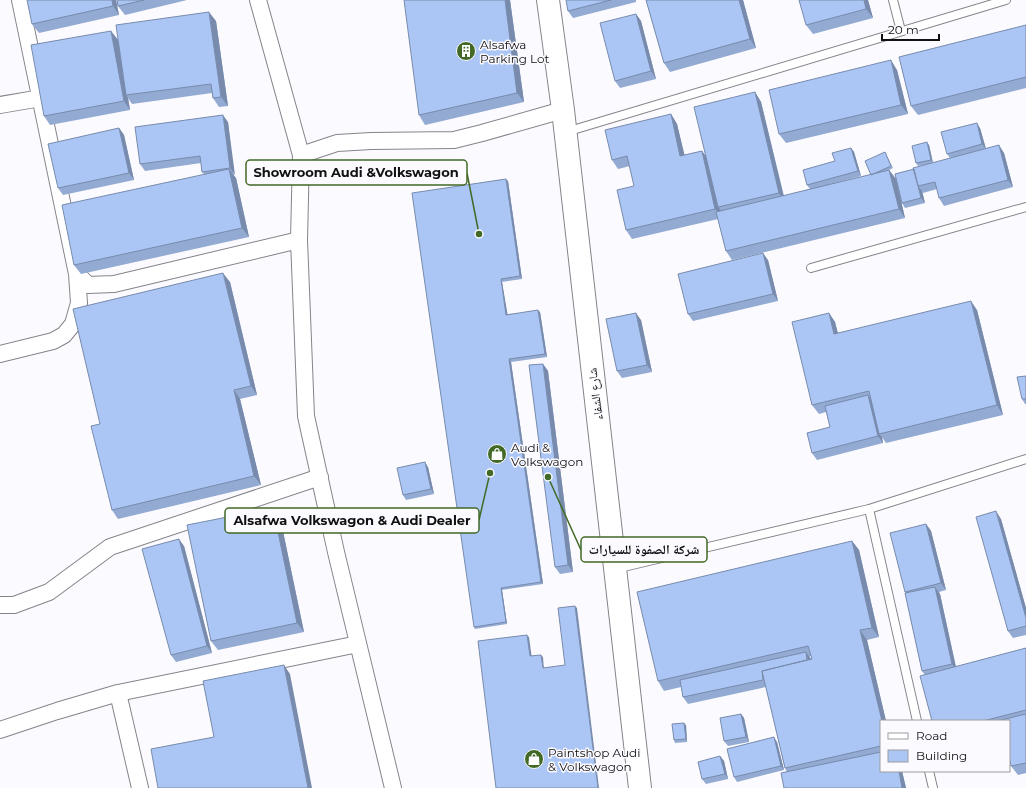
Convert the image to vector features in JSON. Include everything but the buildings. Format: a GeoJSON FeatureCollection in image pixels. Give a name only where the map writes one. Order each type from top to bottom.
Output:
{"type":"FeatureCollection","features":[{"type":"Feature","properties":{"kind":"street"},"geometry":{"type":"LineString","coordinates":[[0,354],[53,341],[64,335],[73,324],[79,303],[77,274],[20,0]]}},
{"type":"Feature","properties":{"kind":"street"},"geometry":{"type":"LineString","coordinates":[[258,0],[301,155],[299,240],[306,416],[358,644],[393,788]]}},
{"type":"Feature","properties":{"kind":"street","name":"شارع الشفاء"},"geometry":{"type":"LineString","coordinates":[[548,0],[563,110],[640,788]]}},
{"type":"Feature","properties":{"kind":"street"},"geometry":{"type":"LineString","coordinates":[[0,106],[40,98]]}},
{"type":"Feature","properties":{"kind":"street"},"geometry":{"type":"LineString","coordinates":[[301,155],[337,143],[454,140],[482,134],[563,110]]}},
{"type":"Feature","properties":{"kind":"street"},"geometry":{"type":"LineString","coordinates":[[77,274],[88,285],[114,284],[299,240]]}},
{"type":"Feature","properties":{"kind":"street"},"geometry":{"type":"LineString","coordinates":[[0,604],[14,605],[49,592],[110,547],[320,477]]}},
{"type":"Feature","properties":{"kind":"street"},"geometry":{"type":"LineString","coordinates":[[0,730],[57,710],[118,693],[358,644]]}},
{"type":"Feature","properties":{"kind":"street"},"geometry":{"type":"LineString","coordinates":[[118,693],[140,788]]}},
{"type":"Feature","properties":{"kind":"lane"},"geometry":{"type":"LineString","coordinates":[[893,0],[901,31]]}},
{"type":"Feature","properties":{"kind":"lane"},"geometry":{"type":"LineString","coordinates":[[565,132],[1006,0]]}},
{"type":"Feature","properties":{"kind":"lane"},"geometry":{"type":"LineString","coordinates":[[812,268],[1026,207]]}},
{"type":"Feature","properties":{"kind":"lane"},"geometry":{"type":"LineString","coordinates":[[615,569],[869,509],[1026,459]]}},
{"type":"Feature","properties":{"kind":"lane"},"geometry":{"type":"LineString","coordinates":[[869,509],[917,720]]}},
{"type":"Feature","properties":{"kind":"lane"},"geometry":{"type":"LineString","coordinates":[[929,772],[933,788]]}},
{"type":"Feature","properties":{"kind":"place","name":"Alsafwa Parking Lot"},"geometry":{"type":"Point","coordinates":[466,51]}},
{"type":"Feature","properties":{"kind":"place","name":"Showroom Audi &Volkswagon"},"geometry":{"type":"Point","coordinates":[479,234]}},
{"type":"Feature","properties":{"kind":"place","name":"Audi & Volkswagon"},"geometry":{"type":"Point","coordinates":[497,454]}},
{"type":"Feature","properties":{"kind":"place","name":"Alsafwa Volkswagon & Audi Dealer"},"geometry":{"type":"Point","coordinates":[490,473]}},
{"type":"Feature","properties":{"kind":"place","name":"شركة الصفوة للسيارات"},"geometry":{"type":"Point","coordinates":[548,477]}},
{"type":"Feature","properties":{"kind":"place","name":"Paintshop Audi & Volkswagon"},"geometry":{"type":"Point","coordinates":[534,759]}}]}
